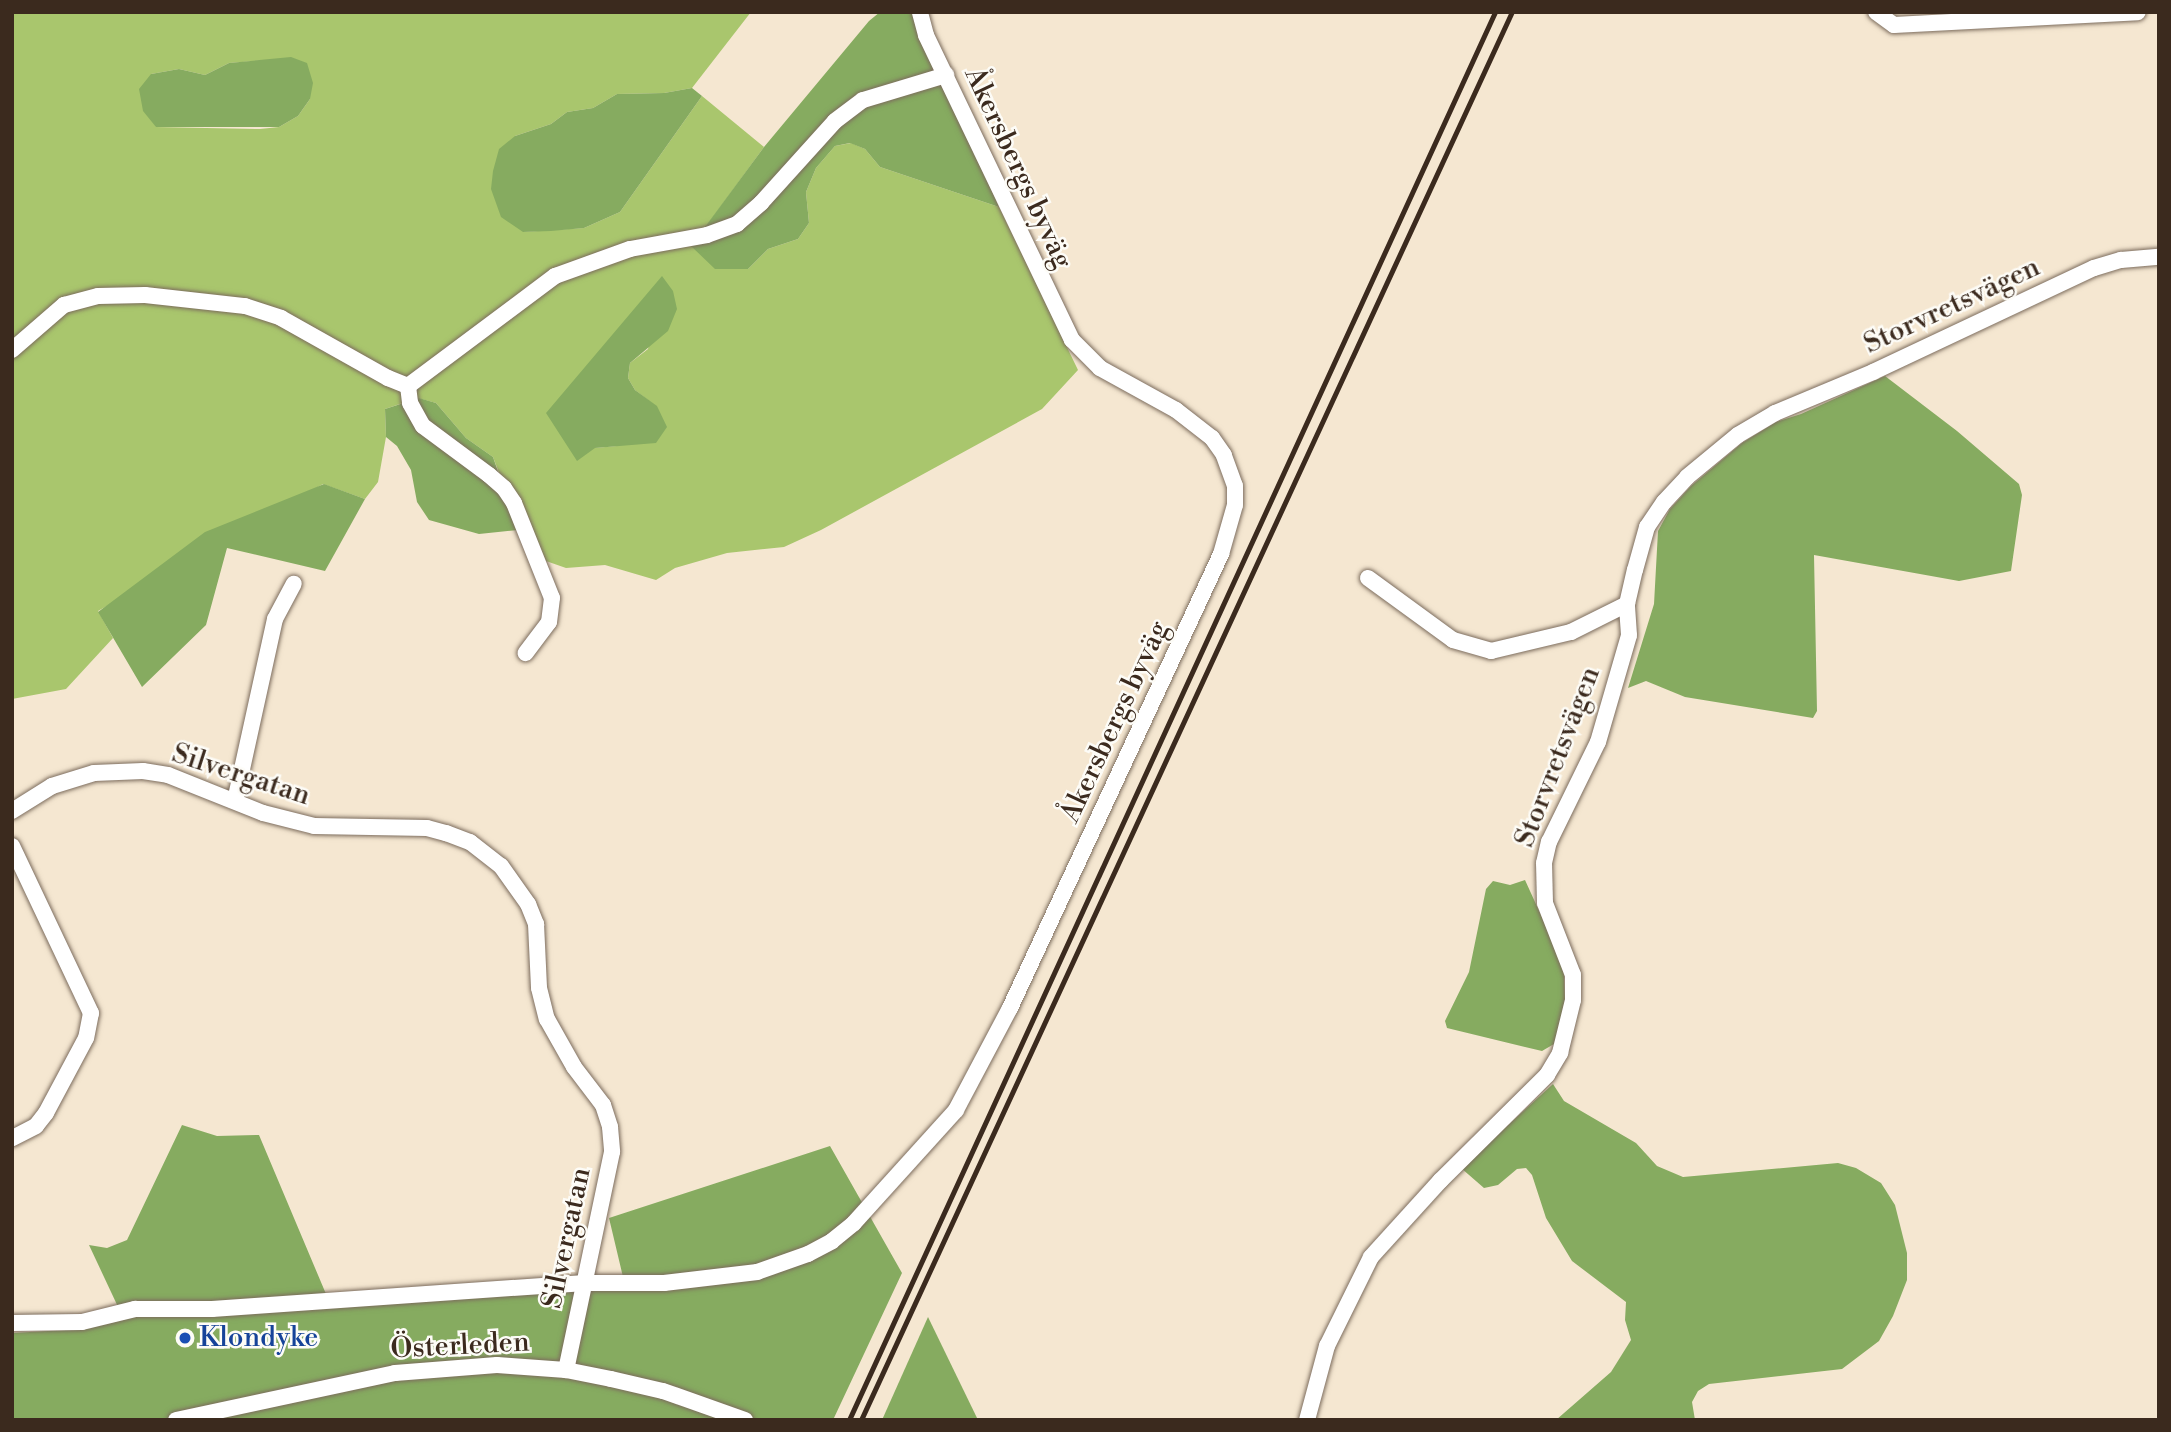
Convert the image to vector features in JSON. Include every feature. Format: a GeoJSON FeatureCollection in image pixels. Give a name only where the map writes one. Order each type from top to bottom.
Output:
{"type":"FeatureCollection","features":[{"type":"Feature","properties":{"kind":"street","name":"Åkersbergs byväg"},"geometry":{"type":"LineString","coordinates":[[12,1323],[82,1322],[135,1310],[212,1308],[585,1283],[709,1279],[757,1272],[808,1254],[832,1241],[854,1223],[937,1134],[970,1087],[1139,732],[1231,526],[1235,486],[1224,455],[1212,438],[1176,410],[1100,368],[1072,340],[926,35],[920,12]]}},
{"type":"Feature","properties":{"kind":"street"},"geometry":{"type":"LineString","coordinates":[[1876,12],[1894,25],[2138,12]]}},
{"type":"Feature","properties":{"kind":"street"},"geometry":{"type":"LineString","coordinates":[[408,386],[555,276],[630,249],[707,235],[737,224],[761,203],[835,121],[863,100],[946,75]]}},
{"type":"Feature","properties":{"kind":"street","name":"Storvretsvägen"},"geometry":{"type":"LineString","coordinates":[[1307,1420],[1327,1346],[1339,1315],[1371,1257],[1440,1181],[1547,1075],[1560,1053],[1573,999],[1573,975],[1545,903],[1544,863],[1549,842],[1584,776],[1601,732],[1629,635],[1627,604],[1647,527],[1664,502],[1687,477],[1738,435],[1774,413],[1873,372],[2094,268],[2121,260],[2159,257]]}},
{"type":"Feature","properties":{"kind":"street"},"geometry":{"type":"LineString","coordinates":[[12,350],[64,305],[98,296],[145,295],[245,306],[281,318],[388,379],[408,386]]}},
{"type":"Feature","properties":{"kind":"street"},"geometry":{"type":"LineString","coordinates":[[408,386],[410,403],[423,426],[489,475],[504,488],[514,503],[552,598],[549,621],[526,653]]}},
{"type":"Feature","properties":{"kind":"street"},"geometry":{"type":"LineString","coordinates":[[1368,578],[1453,640],[1491,651],[1571,632],[1627,604]]}},
{"type":"Feature","properties":{"kind":"street"},"geometry":{"type":"LineString","coordinates":[[235,801],[275,619],[294,584]]}},
{"type":"Feature","properties":{"kind":"street","name":"Silvergatan"},"geometry":{"type":"LineString","coordinates":[[12,811],[52,786],[94,772],[143,771],[168,775],[263,813],[314,826],[427,828],[470,842],[487,853],[517,887],[536,924],[539,988],[547,1019],[573,1067],[603,1105],[610,1127],[612,1152],[593,1228],[585,1283],[566,1370]]}},
{"type":"Feature","properties":{"kind":"street"},"geometry":{"type":"LineString","coordinates":[[12,846],[91,1013],[86,1038],[46,1113],[36,1126],[12,1138]]}},
{"type":"Feature","properties":{"kind":"street","name":"Österleden"},"geometry":{"type":"LineString","coordinates":[[176,1420],[406,1372],[497,1365],[566,1370],[663,1391],[745,1420]]}},
{"type":"Feature","properties":{"kind":"green space"},"geometry":{"type":"Polygon","coordinates":[[[12,12],[751,12],[692,88],[664,93],[617,94],[593,108],[567,112],[551,124],[515,136],[523,232],[584,228],[620,212],[702,96],[764,147],[692,246],[748,269],[768,249],[798,239],[809,223],[806,192],[816,168],[835,146],[851,143],[865,149],[880,167],[999,207],[1078,370],[1042,409],[821,530],[784,547],[727,553],[675,568],[656,580],[605,565],[566,568],[546,561],[518,500],[501,478],[493,457],[466,438],[436,403],[418,398],[385,409],[386,437],[378,482],[365,499],[323,484],[98,611],[113,638],[66,689],[12,699],[12,12]],[[268,60],[229,63],[205,75],[179,69],[151,74],[156,127],[260,129],[279,127],[298,116],[310,99],[268,60]],[[662,277],[626,321],[595,448],[617,446],[657,407],[635,390],[628,378],[630,363],[648,349],[662,277]]]}},
{"type":"Feature","properties":{"kind":"green space"},"geometry":{"type":"Polygon","coordinates":[[[880,12],[915,12],[999,207],[880,167],[865,149],[850,143],[835,146],[816,168],[806,192],[809,223],[798,239],[768,249],[748,269],[715,269],[691,246],[764,147],[869,21],[880,12]]]}},
{"type":"Feature","properties":{"kind":"green space"},"geometry":{"type":"Polygon","coordinates":[[[291,57],[307,63],[313,83],[310,99],[298,116],[279,127],[156,127],[143,111],[139,89],[151,74],[179,69],[205,75],[229,63],[291,57]]]}},
{"type":"Feature","properties":{"kind":"green space"},"geometry":{"type":"Polygon","coordinates":[[[692,88],[702,96],[620,212],[584,228],[551,231],[523,232],[501,217],[491,189],[493,171],[499,149],[515,136],[551,124],[567,112],[593,108],[617,94],[664,93],[692,88]]]}},
{"type":"Feature","properties":{"kind":"green space"},"geometry":{"type":"Polygon","coordinates":[[[662,276],[673,291],[677,309],[668,331],[630,363],[628,378],[635,390],[657,406],[667,427],[656,443],[595,448],[577,461],[546,413],[662,276]]]}},
{"type":"Feature","properties":{"kind":"green space"},"geometry":{"type":"Polygon","coordinates":[[[1885,376],[1957,431],[2019,484],[2022,495],[2011,571],[1959,581],[1814,555],[1817,711],[1813,718],[1685,697],[1646,681],[1628,688],[1654,604],[1658,531],[1670,509],[1691,486],[1742,443],[1776,422],[1801,414],[1885,376]]]}},
{"type":"Feature","properties":{"kind":"green space"},"geometry":{"type":"Polygon","coordinates":[[[419,398],[436,403],[466,438],[493,457],[518,530],[479,534],[429,520],[417,502],[411,470],[397,446],[386,437],[385,409],[419,398]]]}},
{"type":"Feature","properties":{"kind":"green space"},"geometry":{"type":"Polygon","coordinates":[[[324,484],[365,499],[325,571],[227,548],[206,625],[142,687],[98,612],[205,532],[324,484]]]}},
{"type":"Feature","properties":{"kind":"green space"},"geometry":{"type":"Polygon","coordinates":[[[1525,880],[1560,957],[1564,975],[1565,1000],[1560,1026],[1554,1044],[1542,1051],[1447,1028],[1445,1021],[1469,972],[1486,889],[1493,881],[1510,885],[1525,880]]]}},
{"type":"Feature","properties":{"kind":"green space"},"geometry":{"type":"Polygon","coordinates":[[[1553,1084],[1564,1101],[1636,1143],[1657,1166],[1683,1177],[1838,1163],[1856,1168],[1881,1183],[1895,1205],[1907,1253],[1907,1280],[1893,1316],[1879,1341],[1842,1369],[1709,1384],[1698,1391],[1692,1402],[1695,1420],[1556,1420],[1611,1372],[1631,1340],[1625,1320],[1626,1302],[1572,1261],[1546,1218],[1532,1175],[1526,1168],[1517,1169],[1498,1185],[1484,1188],[1461,1168],[1553,1084]]]}},
{"type":"Feature","properties":{"kind":"green space"},"geometry":{"type":"Polygon","coordinates":[[[182,1125],[217,1136],[259,1135],[326,1294],[623,1277],[609,1218],[830,1146],[902,1273],[833,1420],[12,1420],[12,1333],[84,1329],[119,1309],[89,1245],[107,1248],[127,1240],[182,1125]]]}},
{"type":"Feature","properties":{"kind":"green space"},"geometry":{"type":"Polygon","coordinates":[[[928,1317],[978,1420],[882,1420],[928,1317]]]}},
{"type":"Feature","properties":{"kind":"railway"},"geometry":{"type":"LineString","coordinates":[[849,1420],[1495,12]]}},
{"type":"Feature","properties":{"kind":"railway"},"geometry":{"type":"LineString","coordinates":[[861,1420],[1512,12]]}},
{"type":"Feature","properties":{"kind":"place","name":"Klondyke"},"geometry":{"type":"Point","coordinates":[185,1338]}}]}
